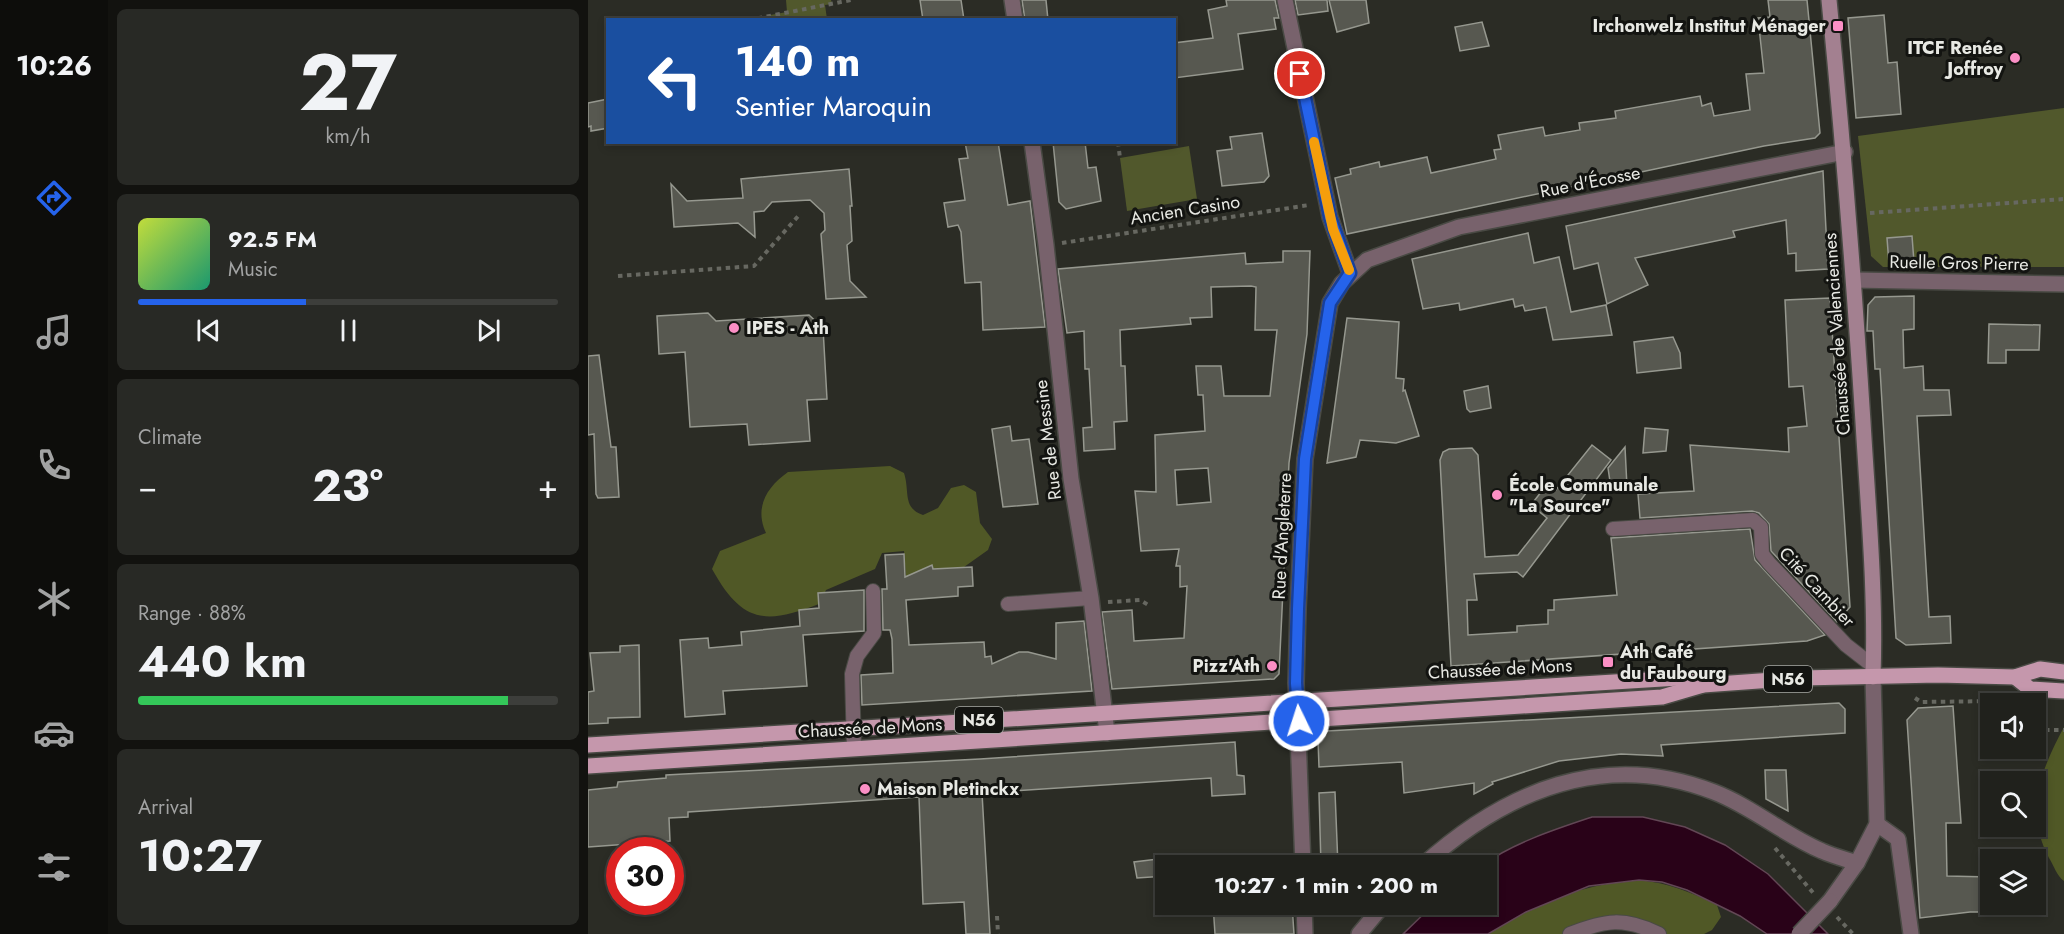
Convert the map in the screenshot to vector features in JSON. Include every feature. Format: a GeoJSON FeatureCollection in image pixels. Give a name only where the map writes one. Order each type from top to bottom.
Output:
{"type":"FeatureCollection","features":[{"type":"Feature","properties":{"kind":"main road","name":"Chaussée de Valenciennes"},"geometry":{"type":"LineString","coordinates":[[1829,0],[1845,152],[1854,280],[1874,603],[1873,671]]}},
{"type":"Feature","properties":{"kind":"main road","name":"N56"},"geometry":{"type":"LineString","coordinates":[[1873,671],[2015,677],[2040,669],[2064,672]]}},
{"type":"Feature","properties":{"kind":"main road","name":"Chaussée de Mons"},"geometry":{"type":"LineString","coordinates":[[588,766],[1662,697],[1703,685],[1873,671]]}},
{"type":"Feature","properties":{"kind":"main road","name":"N56"},"geometry":{"type":"LineString","coordinates":[[2015,677],[2030,689],[2064,691]]}},
{"type":"Feature","properties":{"kind":"main road","name":"Chaussée de Mons"},"geometry":{"type":"LineString","coordinates":[[588,745],[1679,678],[1703,685]]}},
{"type":"Feature","properties":{"kind":"street"},"geometry":{"type":"LineString","coordinates":[[1012,0],[1015,18]]}},
{"type":"Feature","properties":{"kind":"street"},"geometry":{"type":"LineString","coordinates":[[1285,0],[1333,229],[1350,273]]}},
{"type":"Feature","properties":{"kind":"street","name":"Rue de Messine"},"geometry":{"type":"LineString","coordinates":[[1032,144],[1046,245],[1071,480],[1091,601],[1107,733]]}},
{"type":"Feature","properties":{"kind":"street","name":"Rue d'Écosse"},"geometry":{"type":"LineString","coordinates":[[1350,273],[1382,253],[1459,227],[1845,152]]}},
{"type":"Feature","properties":{"kind":"street","name":"Rue d'Angleterre"},"geometry":{"type":"LineString","coordinates":[[1298,701],[1298,609],[1305,459],[1330,303],[1350,273]]}},
{"type":"Feature","properties":{"kind":"street","name":"Ruelle Gros Pierre"},"geometry":{"type":"LineString","coordinates":[[1854,280],[2064,284]]}},
{"type":"Feature","properties":{"kind":"street"},"geometry":{"type":"LineString","coordinates":[[1799,934],[1827,904],[1857,863],[1877,824],[1873,671]]}},
{"type":"Feature","properties":{"kind":"street"},"geometry":{"type":"LineString","coordinates":[[1298,701],[1303,855]]}},
{"type":"Feature","properties":{"kind":"street"},"geometry":{"type":"LineString","coordinates":[[1434,855],[1504,805],[1544,787],[1606,774],[1661,778],[1713,791],[1744,806],[1820,850],[1857,863]]}},
{"type":"Feature","properties":{"kind":"street"},"geometry":{"type":"LineString","coordinates":[[1877,824],[1898,839],[1911,934]]}},
{"type":"Feature","properties":{"kind":"street"},"geometry":{"type":"LineString","coordinates":[[1304,915],[1305,934]]}},
{"type":"Feature","properties":{"kind":"street"},"geometry":{"type":"LineString","coordinates":[[1359,934],[1375,915]]}},
{"type":"Feature","properties":{"kind":"lane","name":"Cité Cambier"},"geometry":{"type":"LineString","coordinates":[[1613,529],[1753,520],[1761,527],[1762,554],[1769,563],[1829,628],[1873,671]]}},
{"type":"Feature","properties":{"kind":"lane"},"geometry":{"type":"LineString","coordinates":[[854,749],[852,674],[857,656],[874,633],[873,591]]}},
{"type":"Feature","properties":{"kind":"lane"},"geometry":{"type":"LineString","coordinates":[[1008,604],[1091,601]]}},
{"type":"Feature","properties":{"kind":"lane"},"geometry":{"type":"LineString","coordinates":[[1570,934],[1596,923],[1636,923],[1659,934]]}},
{"type":"Feature","properties":{"kind":"path"},"geometry":{"type":"LineString","coordinates":[[758,18],[851,0]]}},
{"type":"Feature","properties":{"kind":"path"},"geometry":{"type":"LineString","coordinates":[[1118,144],[1120,158]]}},
{"type":"Feature","properties":{"kind":"path"},"geometry":{"type":"LineString","coordinates":[[1870,213],[2064,199]]}},
{"type":"Feature","properties":{"kind":"path","name":"Ancien Casino"},"geometry":{"type":"LineString","coordinates":[[1046,245],[1327,203]]}},
{"type":"Feature","properties":{"kind":"path"},"geometry":{"type":"LineString","coordinates":[[618,276],[754,266],[800,214]]}},
{"type":"Feature","properties":{"kind":"path"},"geometry":{"type":"LineString","coordinates":[[1091,601],[1129,599],[1140,600],[1150,606]]}},
{"type":"Feature","properties":{"kind":"path"},"geometry":{"type":"LineString","coordinates":[[1915,698],[1921,702],[1980,701]]}},
{"type":"Feature","properties":{"kind":"path"},"geometry":{"type":"LineString","coordinates":[[2046,730],[2064,730]]}},
{"type":"Feature","properties":{"kind":"path"},"geometry":{"type":"LineString","coordinates":[[1769,842],[1853,934]]}},
{"type":"Feature","properties":{"kind":"path"},"geometry":{"type":"LineString","coordinates":[[997,916],[998,934]]}},
{"type":"Feature","properties":{"kind":"green space"},"geometry":{"type":"Polygon","coordinates":[[[786,0],[831,0],[832,4],[825,5],[827,18],[754,18],[787,12],[786,0]]]}},
{"type":"Feature","properties":{"kind":"green space"},"geometry":{"type":"Polygon","coordinates":[[[2064,108],[2064,267],[1883,267],[1871,256],[1858,136],[2064,108]]]}},
{"type":"Feature","properties":{"kind":"green space"},"geometry":{"type":"Polygon","coordinates":[[[1189,146],[1197,199],[1127,211],[1120,158],[1189,146]]]}},
{"type":"Feature","properties":{"kind":"green space"},"geometry":{"type":"Polygon","coordinates":[[[890,466],[904,473],[909,503],[916,512],[923,515],[938,508],[951,488],[964,485],[976,492],[980,523],[992,539],[988,550],[964,567],[959,581],[907,589],[904,551],[882,553],[875,569],[826,590],[819,604],[784,615],[756,615],[734,600],[723,587],[712,569],[720,551],[766,533],[761,515],[762,506],[774,484],[788,472],[890,466]]]}},
{"type":"Feature","properties":{"kind":"green space"},"geometry":{"type":"Polygon","coordinates":[[[2064,727],[2064,881],[2049,858],[2041,837],[2046,837],[2044,771],[2064,727]]]}},
{"type":"Feature","properties":{"kind":"green space"},"geometry":{"type":"Polygon","coordinates":[[[1639,880],[1670,886],[1698,896],[1717,905],[1721,917],[1712,930],[1704,934],[1659,934],[1636,923],[1589,927],[1590,934],[1488,934],[1523,913],[1579,890],[1639,880]]]}},
{"type":"Feature","properties":{"kind":"shaded area"},"geometry":{"type":"Polygon","coordinates":[[[1592,817],[1643,817],[1685,827],[1725,845],[1768,874],[1828,934],[1767,934],[1740,916],[1687,890],[1662,882],[1639,880],[1589,886],[1526,912],[1488,934],[1403,934],[1423,915],[1497,915],[1497,856],[1549,832],[1592,817]]]}},
{"type":"Feature","properties":{"kind":"building"},"geometry":{"type":"Polygon","coordinates":[[[920,0],[961,0],[964,18],[923,18],[920,0]]]}},
{"type":"Feature","properties":{"kind":"building"},"geometry":{"type":"Polygon","coordinates":[[[1022,0],[1046,0],[1048,18],[1025,18],[1022,0]]]}},
{"type":"Feature","properties":{"kind":"building"},"geometry":{"type":"Polygon","coordinates":[[[1226,0],[1275,0],[1279,18],[1274,18],[1276,29],[1238,34],[1243,69],[1176,78],[1176,43],[1213,38],[1208,10],[1227,6],[1226,0]]]}},
{"type":"Feature","properties":{"kind":"building"},"geometry":{"type":"Polygon","coordinates":[[[1295,0],[1327,0],[1328,11],[1298,15],[1295,0]]]}},
{"type":"Feature","properties":{"kind":"building"},"geometry":{"type":"Polygon","coordinates":[[[1329,0],[1366,0],[1369,23],[1337,32],[1329,0]]]}},
{"type":"Feature","properties":{"kind":"building"},"geometry":{"type":"Polygon","coordinates":[[[1768,0],[1807,0],[1820,133],[1815,138],[1764,146],[1347,234],[1335,178],[1351,174],[1350,169],[1379,162],[1380,167],[1427,157],[1431,173],[1496,159],[1494,150],[1501,149],[1498,135],[1543,127],[1545,136],[1580,130],[1579,123],[1616,118],[1615,111],[1700,96],[1702,106],[1711,103],[1714,116],[1750,110],[1746,74],[1764,73],[1758,18],[1770,17],[1768,0]]]}},
{"type":"Feature","properties":{"kind":"building"},"geometry":{"type":"Polygon","coordinates":[[[1884,15],[1888,63],[1897,62],[1901,114],[1856,118],[1848,18],[1884,15]]]}},
{"type":"Feature","properties":{"kind":"building"},"geometry":{"type":"Polygon","coordinates":[[[1482,22],[1489,46],[1460,51],[1455,27],[1482,22]]]}},
{"type":"Feature","properties":{"kind":"building"},"geometry":{"type":"Polygon","coordinates":[[[606,99],[606,128],[591,131],[591,126],[588,127],[588,103],[606,99]]]}},
{"type":"Feature","properties":{"kind":"building"},"geometry":{"type":"Polygon","coordinates":[[[1262,133],[1269,176],[1264,182],[1222,186],[1217,151],[1232,149],[1230,137],[1262,133]]]}},
{"type":"Feature","properties":{"kind":"building"},"geometry":{"type":"Polygon","coordinates":[[[965,144],[998,144],[1008,205],[1030,201],[1045,327],[983,330],[981,282],[965,283],[961,232],[958,225],[948,227],[944,203],[965,200],[959,159],[968,158],[965,144]]]}},
{"type":"Feature","properties":{"kind":"building"},"geometry":{"type":"Polygon","coordinates":[[[1053,144],[1085,144],[1088,168],[1096,167],[1101,201],[1066,209],[1059,202],[1053,144]]]}},
{"type":"Feature","properties":{"kind":"building"},"geometry":{"type":"Polygon","coordinates":[[[849,169],[852,241],[847,245],[850,281],[866,297],[826,299],[821,234],[825,230],[824,213],[810,200],[772,202],[764,211],[754,212],[755,237],[738,223],[674,227],[671,184],[687,201],[743,198],[741,179],[849,169]]]}},
{"type":"Feature","properties":{"kind":"building"},"geometry":{"type":"Polygon","coordinates":[[[1823,171],[1828,269],[1796,271],[1796,253],[1788,254],[1786,220],[1733,231],[1735,237],[1635,258],[1648,285],[1607,304],[1598,263],[1574,269],[1566,226],[1823,171]]]}},
{"type":"Feature","properties":{"kind":"building"},"geometry":{"type":"Polygon","coordinates":[[[1528,233],[1534,263],[1559,257],[1571,312],[1606,305],[1612,335],[1553,340],[1546,307],[1525,311],[1523,305],[1515,307],[1513,299],[1460,310],[1459,303],[1423,309],[1412,259],[1528,233]]]}},
{"type":"Feature","properties":{"kind":"building"},"geometry":{"type":"Polygon","coordinates":[[[1912,236],[1914,262],[1889,264],[1887,238],[1912,236]]]}},
{"type":"Feature","properties":{"kind":"building"},"geometry":{"type":"Polygon","coordinates":[[[1283,251],[1310,251],[1307,334],[1289,463],[1279,674],[1274,679],[1112,689],[1102,612],[1132,610],[1134,641],[1184,638],[1187,586],[1180,587],[1180,566],[1176,566],[1179,549],[1141,551],[1135,491],[1156,492],[1155,435],[1205,431],[1203,395],[1198,395],[1196,366],[1221,366],[1224,396],[1270,396],[1277,330],[1255,330],[1256,287],[1251,286],[1211,287],[1212,317],[1190,318],[1191,324],[1120,330],[1121,366],[1125,366],[1127,421],[1114,422],[1115,449],[1084,451],[1083,428],[1092,427],[1089,369],[1085,369],[1084,331],[1067,333],[1058,269],[1245,253],[1246,264],[1283,262],[1283,251]],[[1208,468],[1175,470],[1177,505],[1211,502],[1208,468]]]}},
{"type":"Feature","properties":{"kind":"building"},"geometry":{"type":"Polygon","coordinates":[[[1914,296],[1914,329],[1903,330],[1904,368],[1923,366],[1924,390],[1949,390],[1951,415],[1917,416],[1929,617],[1950,616],[1951,643],[1906,645],[1896,638],[1880,369],[1875,369],[1873,331],[1867,331],[1868,305],[1875,297],[1914,296]]]}},
{"type":"Feature","properties":{"kind":"building"},"geometry":{"type":"Polygon","coordinates":[[[1830,298],[1850,607],[1837,622],[1771,551],[1769,524],[1759,513],[1752,511],[1640,518],[1638,494],[1694,491],[1690,445],[1789,452],[1788,428],[1807,426],[1803,386],[1789,387],[1785,300],[1830,298]]]}},
{"type":"Feature","properties":{"kind":"building"},"geometry":{"type":"Polygon","coordinates":[[[708,313],[716,321],[809,315],[823,328],[827,399],[807,400],[810,441],[749,445],[747,424],[690,427],[685,352],[659,354],[657,316],[708,313]]]}},
{"type":"Feature","properties":{"kind":"building"},"geometry":{"type":"Polygon","coordinates":[[[1347,318],[1399,322],[1396,378],[1404,379],[1403,391],[1405,390],[1419,436],[1396,443],[1360,440],[1356,457],[1327,463],[1347,318]]]}},
{"type":"Feature","properties":{"kind":"building"},"geometry":{"type":"Polygon","coordinates":[[[1989,324],[2040,325],[2039,350],[2006,350],[2006,363],[1988,363],[1989,324]]]}},
{"type":"Feature","properties":{"kind":"building"},"geometry":{"type":"Polygon","coordinates":[[[1673,337],[1680,353],[1681,368],[1637,373],[1634,342],[1673,337]]]}},
{"type":"Feature","properties":{"kind":"building"},"geometry":{"type":"Polygon","coordinates":[[[599,355],[611,447],[616,447],[619,497],[598,498],[596,494],[594,434],[588,435],[588,356],[599,355]]]}},
{"type":"Feature","properties":{"kind":"building"},"geometry":{"type":"Polygon","coordinates":[[[1488,386],[1491,408],[1470,412],[1467,409],[1464,391],[1488,386]]]}},
{"type":"Feature","properties":{"kind":"building"},"geometry":{"type":"Polygon","coordinates":[[[1010,426],[1012,441],[1029,439],[1038,504],[1003,507],[992,429],[1010,426]]]}},
{"type":"Feature","properties":{"kind":"building"},"geometry":{"type":"Polygon","coordinates":[[[1645,428],[1668,430],[1666,451],[1643,453],[1645,428]]]}},
{"type":"Feature","properties":{"kind":"building"},"geometry":{"type":"Polygon","coordinates":[[[1592,445],[1611,460],[1523,577],[1517,572],[1474,574],[1477,600],[1467,600],[1468,635],[1517,632],[1517,626],[1548,624],[1548,610],[1554,610],[1554,600],[1617,595],[1611,538],[1750,529],[1755,560],[1825,635],[1807,641],[1451,666],[1440,460],[1443,452],[1449,449],[1472,448],[1478,455],[1485,557],[1518,555],[1547,518],[1531,505],[1548,483],[1556,490],[1592,445]]]}},
{"type":"Feature","properties":{"kind":"building"},"geometry":{"type":"Polygon","coordinates":[[[1625,447],[1627,487],[1611,488],[1608,468],[1625,447]]]}},
{"type":"Feature","properties":{"kind":"building"},"geometry":{"type":"Polygon","coordinates":[[[904,554],[905,577],[932,565],[933,569],[972,567],[973,586],[958,587],[958,596],[906,600],[909,645],[984,642],[985,657],[991,656],[992,664],[1019,652],[1056,659],[1056,623],[1084,621],[1092,691],[862,705],[861,675],[893,673],[890,630],[883,630],[882,589],[887,589],[885,555],[904,554]]]}},
{"type":"Feature","properties":{"kind":"building"},"geometry":{"type":"Polygon","coordinates":[[[864,590],[864,631],[803,635],[807,686],[723,691],[725,714],[685,717],[680,640],[708,638],[709,648],[742,645],[741,632],[800,626],[799,610],[819,608],[818,593],[864,590]]]}},
{"type":"Feature","properties":{"kind":"building"},"geometry":{"type":"Polygon","coordinates":[[[639,645],[640,717],[608,718],[608,723],[588,724],[588,692],[594,691],[590,653],[620,652],[620,646],[639,645]]]}},
{"type":"Feature","properties":{"kind":"building"},"geometry":{"type":"Polygon","coordinates":[[[1839,703],[1845,709],[1845,733],[1661,745],[1663,756],[1621,754],[1559,761],[1492,782],[1493,784],[1474,794],[1474,783],[1404,793],[1402,762],[1319,767],[1318,740],[1327,731],[1839,703]]]}},
{"type":"Feature","properties":{"kind":"building"},"geometry":{"type":"Polygon","coordinates":[[[1953,706],[1961,823],[1946,823],[1947,876],[1980,877],[1980,912],[1920,918],[1907,720],[1918,708],[1953,706]]]}},
{"type":"Feature","properties":{"kind":"building"},"geometry":{"type":"Polygon","coordinates":[[[1235,742],[1237,775],[1244,776],[1245,794],[1212,796],[1211,778],[982,793],[990,934],[966,934],[964,902],[923,904],[919,797],[688,812],[688,817],[669,818],[670,837],[606,837],[606,846],[588,847],[588,790],[617,787],[618,782],[666,778],[666,775],[980,759],[1235,742]]]}},
{"type":"Feature","properties":{"kind":"building"},"geometry":{"type":"Polygon","coordinates":[[[1765,770],[1786,770],[1788,811],[1766,799],[1765,770]]]}},
{"type":"Feature","properties":{"kind":"building"},"geometry":{"type":"Polygon","coordinates":[[[1335,792],[1338,855],[1321,855],[1319,793],[1335,792]]]}},
{"type":"Feature","properties":{"kind":"building"},"geometry":{"type":"Polygon","coordinates":[[[1155,859],[1155,877],[1137,878],[1134,862],[1155,859]]]}},
{"type":"Feature","properties":{"kind":"building"},"geometry":{"type":"Polygon","coordinates":[[[1214,915],[1293,915],[1294,934],[1215,934],[1214,915]]]}},
{"type":"Feature","properties":{"kind":"slow traffic"},"geometry":{"type":"LineString","coordinates":[[1314,142],[1333,229],[1349,270]]}},
{"type":"Feature","properties":{"kind":"place","name":"Irchonwelz Institut Ménager"},"geometry":{"type":"Point","coordinates":[1838,26]}},
{"type":"Feature","properties":{"kind":"place","name":"ITCF Renée Joffroy"},"geometry":{"type":"Point","coordinates":[2015,58]}},
{"type":"Feature","properties":{"kind":"place","name":"IPES - Ath"},"geometry":{"type":"Point","coordinates":[734,328]}},
{"type":"Feature","properties":{"kind":"place","name":"École Communale \"La Source\""},"geometry":{"type":"Point","coordinates":[1497,495]}},
{"type":"Feature","properties":{"kind":"place","name":"Ath Café du Faubourg"},"geometry":{"type":"Point","coordinates":[1608,662]}},
{"type":"Feature","properties":{"kind":"place","name":"Pizz'Ath"},"geometry":{"type":"Point","coordinates":[1272,666]}},
{"type":"Feature","properties":{"kind":"place","name":"Maison Pletinckx"},"geometry":{"type":"Point","coordinates":[865,789]}},
{"type":"Feature","properties":{"kind":"route"},"geometry":{"type":"LineString","coordinates":[[1299,721],[1296,683],[1305,459],[1330,303],[1350,273],[1333,229],[1300,74]]}}]}
